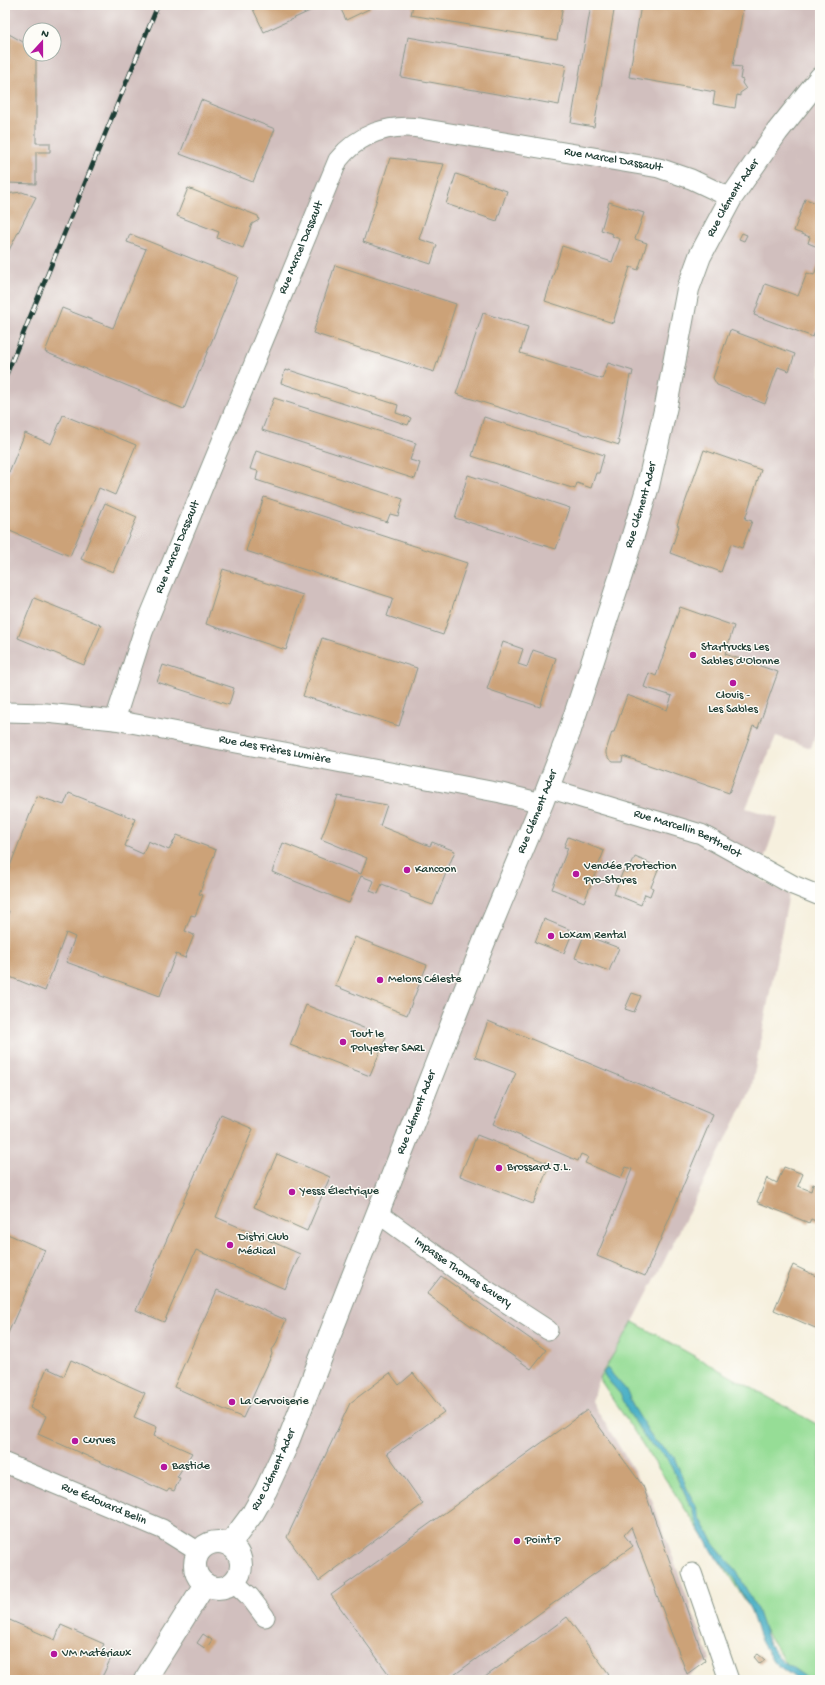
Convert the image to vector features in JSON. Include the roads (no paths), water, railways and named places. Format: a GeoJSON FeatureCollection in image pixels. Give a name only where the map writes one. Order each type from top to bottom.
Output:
{"type":"FeatureCollection","features":[{"type":"Feature","properties":{"kind":"street","name":"Rue Clément Ader"},"geometry":{"type":"LineString","coordinates":[[228,1544],[253,1513],[279,1462],[484,942],[545,796],[588,677],[648,486],[666,406],[688,290],[700,256],[731,198],[777,132],[820,78]]}},
{"type":"Feature","properties":{"kind":"street","name":"Rue Marcel Dassault"},"geometry":{"type":"LineString","coordinates":[[115,720],[146,625],[338,160],[347,148],[361,138],[386,128],[399,126],[414,127],[658,168],[691,179],[731,198]]}},
{"type":"Feature","properties":{"kind":"street","name":"Rue des Frères Lumière"},"geometry":{"type":"LineString","coordinates":[[5,712],[46,713],[115,720],[501,793],[545,796]]}},
{"type":"Feature","properties":{"kind":"street","name":"Rue Marcellin Berthelot"},"geometry":{"type":"LineString","coordinates":[[545,796],[701,834],[793,885],[820,896]]}},
{"type":"Feature","properties":{"kind":"street","name":"Impasse Thomas Savery"},"geometry":{"type":"LineString","coordinates":[[377,1216],[386,1220],[462,1274],[548,1330]]}},
{"type":"Feature","properties":{"kind":"street","name":"Rue Édouard Belin"},"geometry":{"type":"LineString","coordinates":[[5,1463],[162,1529],[199,1552]]}},
{"type":"Feature","properties":{"kind":"street"},"geometry":{"type":"LineString","coordinates":[[216,1542],[228,1544],[235,1549],[239,1555],[241,1569],[234,1582],[228,1586],[220,1589],[212,1588],[200,1580],[195,1569],[196,1557],[199,1552],[209,1544],[216,1542]]}},
{"type":"Feature","properties":{"kind":"street"},"geometry":{"type":"LineString","coordinates":[[692,1573],[729,1680]]}},
{"type":"Feature","properties":{"kind":"street"},"geometry":{"type":"LineString","coordinates":[[234,1582],[250,1597],[265,1617]]}},
{"type":"Feature","properties":{"kind":"street"},"geometry":{"type":"LineString","coordinates":[[145,1680],[205,1584]]}},
{"type":"Feature","properties":{"kind":"water"},"geometry":{"type":"Polygon","coordinates":[[[607,1368],[627,1391],[633,1406],[653,1439],[674,1457],[700,1518],[716,1547],[737,1572],[757,1609],[769,1644],[780,1659],[810,1680],[798,1680],[773,1662],[761,1641],[750,1609],[734,1579],[712,1552],[699,1529],[692,1509],[668,1460],[648,1442],[629,1413],[621,1395],[603,1373],[607,1368]]]}},
{"type":"Feature","properties":{"kind":"railway"},"geometry":{"type":"LineString","coordinates":[[5,378],[158,5]]}},
{"type":"Feature","properties":{"kind":"place","name":"Startrucks Les Sables d'Olonne"},"geometry":{"type":"Point","coordinates":[693,655]}},
{"type":"Feature","properties":{"kind":"place","name":"Clovis - Les Sables"},"geometry":{"type":"Point","coordinates":[733,683]}},
{"type":"Feature","properties":{"kind":"place","name":"Kancoon"},"geometry":{"type":"Point","coordinates":[407,870]}},
{"type":"Feature","properties":{"kind":"place","name":"Vendée Protection Pro-Stores"},"geometry":{"type":"Point","coordinates":[576,874]}},
{"type":"Feature","properties":{"kind":"place","name":"Loxam Rental"},"geometry":{"type":"Point","coordinates":[551,936]}},
{"type":"Feature","properties":{"kind":"place","name":"Melons Céleste"},"geometry":{"type":"Point","coordinates":[380,980]}},
{"type":"Feature","properties":{"kind":"place","name":"Tout le Polyester SARL"},"geometry":{"type":"Point","coordinates":[343,1042]}},
{"type":"Feature","properties":{"kind":"place","name":"Brossard J.L."},"geometry":{"type":"Point","coordinates":[499,1168]}},
{"type":"Feature","properties":{"kind":"place","name":"Yesss Électrique"},"geometry":{"type":"Point","coordinates":[292,1192]}},
{"type":"Feature","properties":{"kind":"place","name":"Distri Club Médical"},"geometry":{"type":"Point","coordinates":[230,1245]}},
{"type":"Feature","properties":{"kind":"place","name":"La Cervoiserie"},"geometry":{"type":"Point","coordinates":[232,1402]}},
{"type":"Feature","properties":{"kind":"place","name":"Curves"},"geometry":{"type":"Point","coordinates":[75,1441]}},
{"type":"Feature","properties":{"kind":"place","name":"Bastide"},"geometry":{"type":"Point","coordinates":[164,1467]}},
{"type":"Feature","properties":{"kind":"place","name":"Point P"},"geometry":{"type":"Point","coordinates":[517,1541]}},
{"type":"Feature","properties":{"kind":"place","name":"VM Matériaux"},"geometry":{"type":"Point","coordinates":[54,1654]}}]}
